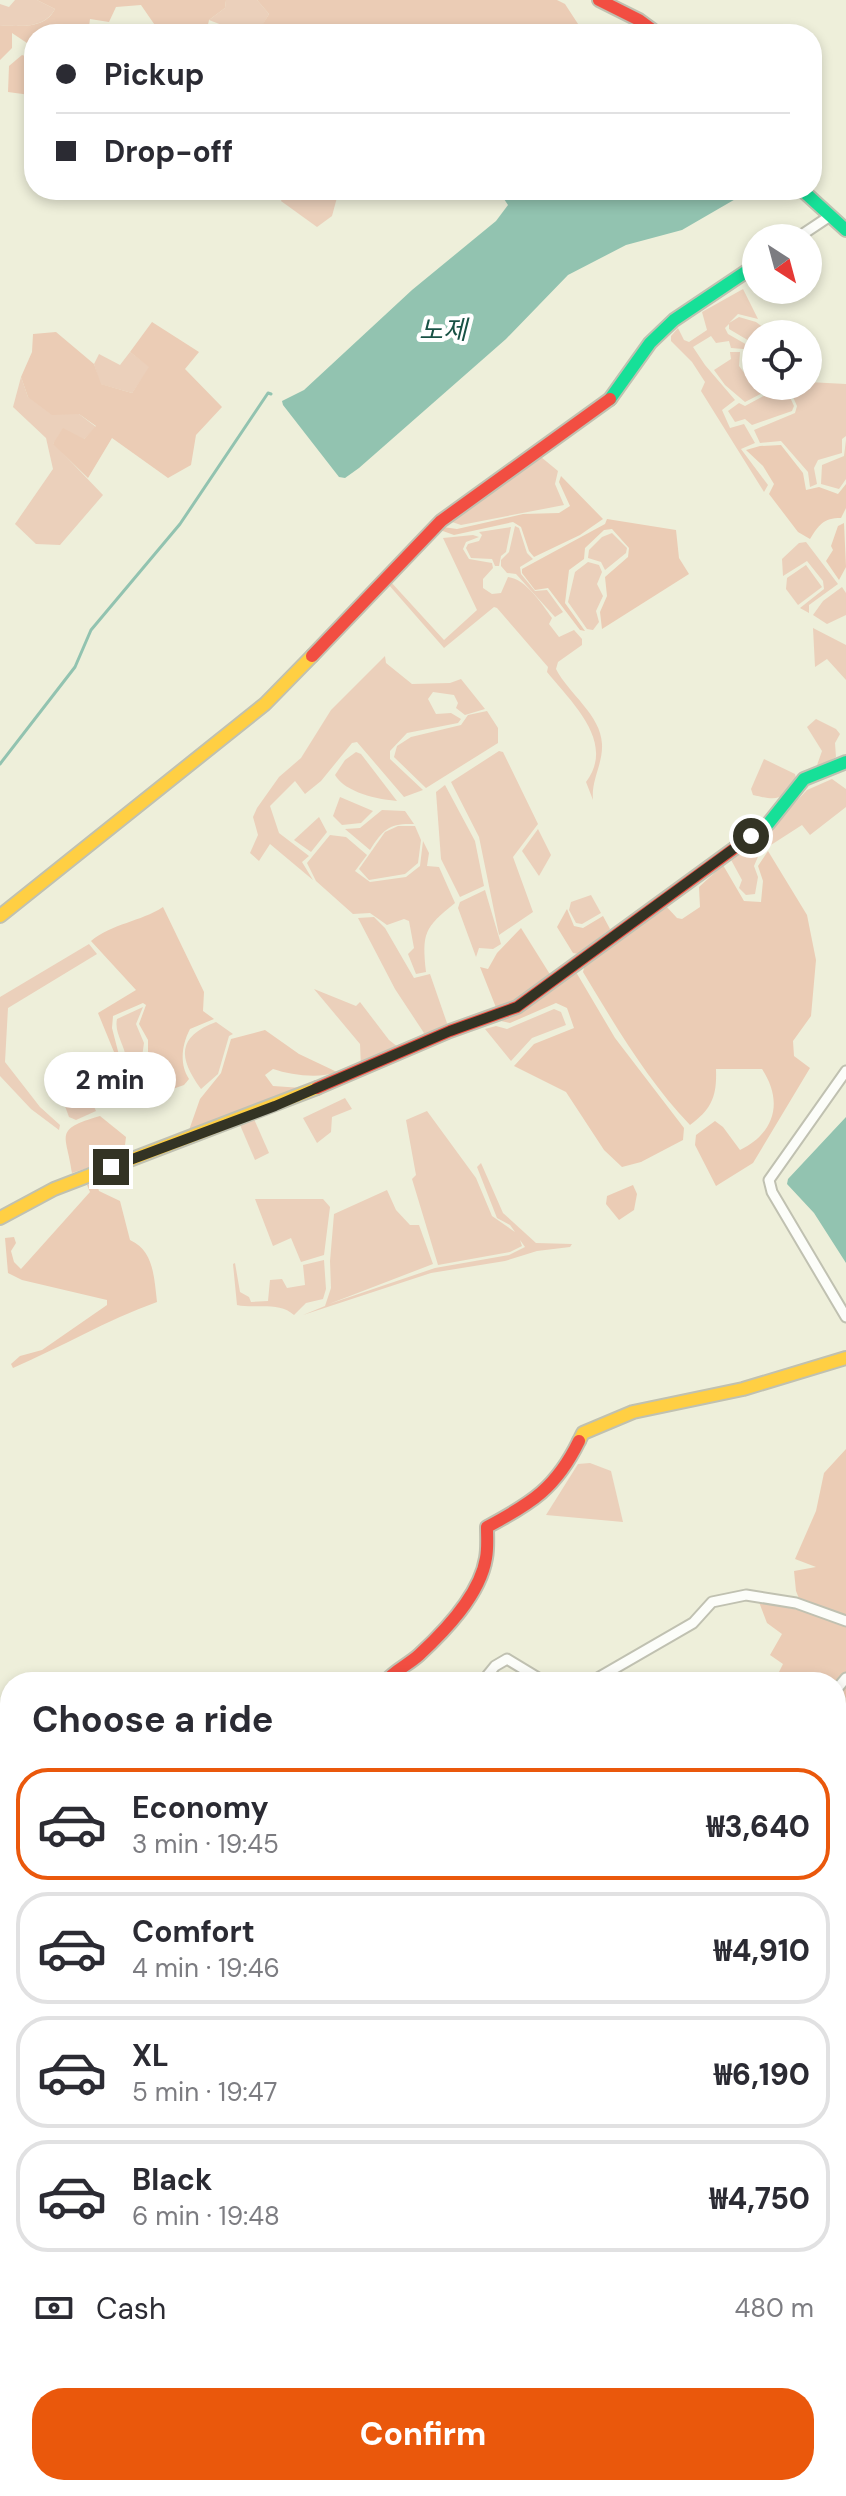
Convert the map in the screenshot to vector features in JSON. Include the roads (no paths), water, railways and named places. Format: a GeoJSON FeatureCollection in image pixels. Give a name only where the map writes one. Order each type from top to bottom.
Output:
{"type":"FeatureCollection","features":[{"type":"Feature","properties":{"kind":"street"},"geometry":{"type":"LineString","coordinates":[[599,0],[614,3],[644,24]]}},
{"type":"Feature","properties":{"kind":"street"},"geometry":{"type":"LineString","coordinates":[[813,200],[846,230]]}},
{"type":"Feature","properties":{"kind":"street"},"geometry":{"type":"LineString","coordinates":[[818,224],[830,216]]}},
{"type":"Feature","properties":{"kind":"street"},"geometry":{"type":"LineString","coordinates":[[0,916],[265,704],[441,521],[608,402],[650,343],[674,320],[742,274]]}},
{"type":"Feature","properties":{"kind":"street"},"geometry":{"type":"LineString","coordinates":[[0,1218],[54,1189],[275,1106],[450,1031],[517,1007],[768,824],[804,779],[846,762]]}},
{"type":"Feature","properties":{"kind":"street"},"geometry":{"type":"LineString","coordinates":[[846,1071],[769,1180],[772,1192],[846,1317]]}},
{"type":"Feature","properties":{"kind":"street"},"geometry":{"type":"LineString","coordinates":[[393,1672],[415,1659],[430,1645],[473,1593],[486,1560],[487,1527],[540,1499],[564,1474],[583,1433],[633,1412],[743,1389],[846,1358]]}},
{"type":"Feature","properties":{"kind":"street"},"geometry":{"type":"LineString","coordinates":[[608,1672],[693,1623],[712,1602],[746,1595],[796,1603],[846,1621]]}},
{"type":"Feature","properties":{"kind":"street"},"geometry":{"type":"LineString","coordinates":[[490,1672],[507,1659],[528,1672]]}},
{"type":"Feature","properties":{"kind":"water","name":"노제"},"geometry":{"type":"Polygon","coordinates":[[[505,200],[734,200],[682,230],[626,245],[568,275],[506,339],[359,468],[345,478],[339,477],[282,401],[304,390],[412,290],[496,221],[508,205],[505,200]]]}},
{"type":"Feature","properties":{"kind":"water"},"geometry":{"type":"Polygon","coordinates":[[[846,1117],[846,1263],[814,1213],[787,1184],[788,1179],[846,1117]]]}},
{"type":"Feature","properties":{"kind":"waterway"},"geometry":{"type":"LineString","coordinates":[[0,764],[75,667],[91,630],[180,524],[268,393],[271,394]]}}]}
